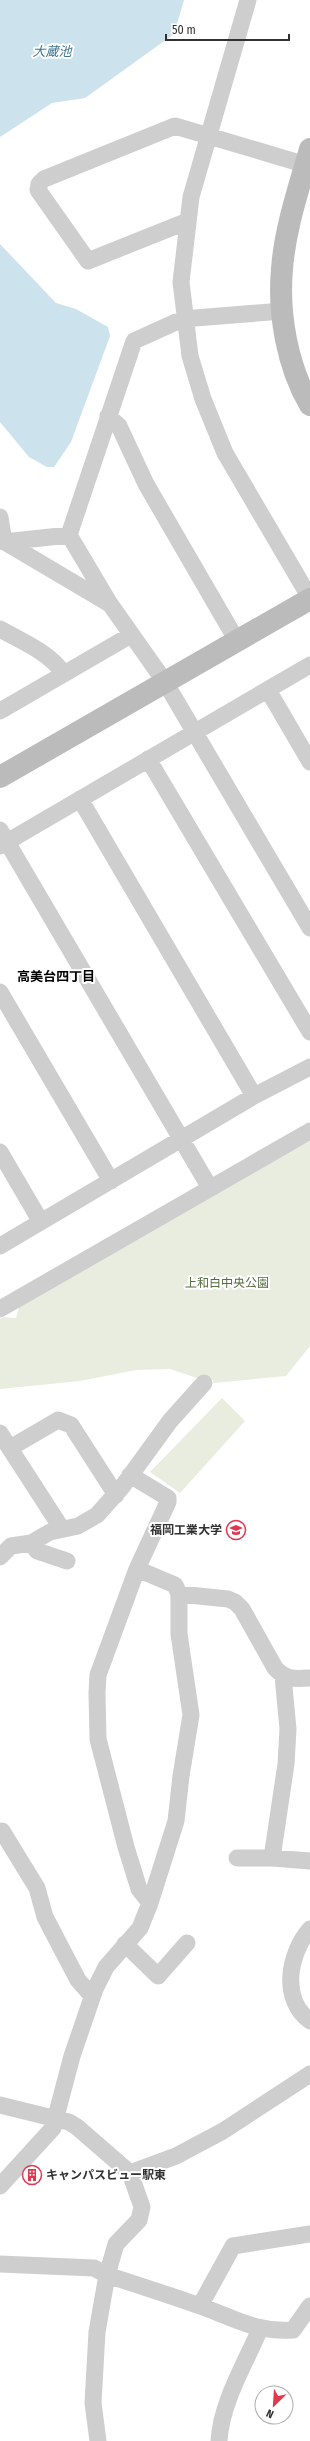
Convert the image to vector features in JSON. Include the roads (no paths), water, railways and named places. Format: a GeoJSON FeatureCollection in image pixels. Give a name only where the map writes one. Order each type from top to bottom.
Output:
{"type":"FeatureCollection","features":[{"type":"Feature","properties":{"kind":"street"},"geometry":{"type":"LineString","coordinates":[[0,777],[310,598],[226,452],[198,385],[190,356],[180,282],[191,197],[248,0]]}},
{"type":"Feature","properties":{"kind":"street"},"geometry":{"type":"LineString","coordinates":[[188,221],[88,261],[38,190],[39,184],[44,179],[174,126],[309,160],[293,209],[282,268],[283,311],[288,349],[304,394],[310,405]]}},
{"type":"Feature","properties":{"kind":"street"},"geometry":{"type":"LineString","coordinates":[[283,311],[185,320],[134,341],[131,345],[69,535],[110,604],[165,682],[310,928]]}},
{"type":"Feature","properties":{"kind":"street"},"geometry":{"type":"LineString","coordinates":[[108,416],[119,426],[146,484],[237,641]]}},
{"type":"Feature","properties":{"kind":"street"},"geometry":{"type":"LineString","coordinates":[[0,517],[2,540]]}},
{"type":"Feature","properties":{"kind":"street"},"geometry":{"type":"LineString","coordinates":[[2,540],[69,535]]}},
{"type":"Feature","properties":{"kind":"street"},"geometry":{"type":"LineString","coordinates":[[2,540],[110,604]]}},
{"type":"Feature","properties":{"kind":"street"},"geometry":{"type":"LineString","coordinates":[[0,629],[47,655],[55,661],[64,674]]}},
{"type":"Feature","properties":{"kind":"street"},"geometry":{"type":"LineString","coordinates":[[0,711],[132,635]]}},
{"type":"Feature","properties":{"kind":"street"},"geometry":{"type":"LineString","coordinates":[[210,1188],[2,839],[80,799],[310,665]]}},
{"type":"Feature","properties":{"kind":"street"},"geometry":{"type":"LineString","coordinates":[[268,690],[310,762]]}},
{"type":"Feature","properties":{"kind":"street"},"geometry":{"type":"LineString","coordinates":[[148,759],[310,1032]]}},
{"type":"Feature","properties":{"kind":"street"},"geometry":{"type":"LineString","coordinates":[[80,799],[254,1096]]}},
{"type":"Feature","properties":{"kind":"street"},"geometry":{"type":"LineString","coordinates":[[0,992],[111,1181]]}},
{"type":"Feature","properties":{"kind":"street"},"geometry":{"type":"LineString","coordinates":[[0,1246],[254,1096],[310,1067]]}},
{"type":"Feature","properties":{"kind":"street"},"geometry":{"type":"LineString","coordinates":[[0,1309],[310,1131]]}},
{"type":"Feature","properties":{"kind":"street"},"geometry":{"type":"LineString","coordinates":[[0,1152],[41,1222]]}},
{"type":"Feature","properties":{"kind":"street"},"geometry":{"type":"LineString","coordinates":[[0,1557],[11,1546],[31,1543],[50,1532],[78,1526],[97,1514],[116,1495],[170,1421],[204,1383]]}},
{"type":"Feature","properties":{"kind":"street"},"geometry":{"type":"LineString","coordinates":[[10,1448],[58,1420],[65,1421],[71,1425],[116,1495]]}},
{"type":"Feature","properties":{"kind":"street"},"geometry":{"type":"LineString","coordinates":[[0,1433],[10,1448],[15,1460],[62,1530]]}},
{"type":"Feature","properties":{"kind":"street"},"geometry":{"type":"LineString","coordinates":[[130,1475],[168,1498],[168,1502],[137,1569],[98,1675],[98,1739],[126,1847],[139,1889],[150,1903]]}},
{"type":"Feature","properties":{"kind":"street"},"geometry":{"type":"LineString","coordinates":[[31,1543],[37,1551],[67,1561]]}},
{"type":"Feature","properties":{"kind":"street"},"geometry":{"type":"LineString","coordinates":[[0,2186],[53,2128],[72,2056],[92,1996],[106,1967],[140,1928],[150,1903],[176,1821],[181,1776],[191,1715],[180,1634],[179,1594],[175,1585],[137,1569]]}},
{"type":"Feature","properties":{"kind":"street"},"geometry":{"type":"LineString","coordinates":[[179,1594],[234,1602],[242,1609],[275,1668],[283,1676],[293,1679],[310,1678]]}},
{"type":"Feature","properties":{"kind":"street"},"geometry":{"type":"LineString","coordinates":[[272,1858],[286,1764],[288,1729],[283,1676]]}},
{"type":"Feature","properties":{"kind":"street"},"geometry":{"type":"LineString","coordinates":[[2,1831],[38,1888],[45,1917],[78,1980],[92,1996]]}},
{"type":"Feature","properties":{"kind":"street"},"geometry":{"type":"LineString","coordinates":[[237,1858],[272,1858],[310,1861]]}},
{"type":"Feature","properties":{"kind":"street"},"geometry":{"type":"LineString","coordinates":[[310,1929],[296,1949],[291,1966],[290,1985],[297,2004],[310,2021]]}},
{"type":"Feature","properties":{"kind":"street"},"geometry":{"type":"LineString","coordinates":[[125,1944],[158,1976],[187,1943]]}},
{"type":"Feature","properties":{"kind":"street"},"geometry":{"type":"LineString","coordinates":[[130,2173],[176,2156],[223,2131],[310,2074]]}},
{"type":"Feature","properties":{"kind":"street"},"geometry":{"type":"LineString","coordinates":[[0,2105],[56,2119],[77,2127],[130,2173],[142,2207],[142,2214],[139,2220],[116,2244],[107,2275],[96,2348],[93,2403],[98,2441]]}},
{"type":"Feature","properties":{"kind":"street"},"geometry":{"type":"LineString","coordinates":[[200,2306],[234,2246],[310,2234]]}},
{"type":"Feature","properties":{"kind":"street"},"geometry":{"type":"LineString","coordinates":[[0,2264],[94,2268],[107,2275],[200,2306],[260,2329],[275,2331],[293,2330],[310,2306]]}},
{"type":"Feature","properties":{"kind":"street"},"geometry":{"type":"LineString","coordinates":[[219,2441],[220,2428],[226,2408],[260,2329]]}},
{"type":"Feature","properties":{"kind":"water","name":"大蔵池"},"geometry":{"type":"Polygon","coordinates":[[[0,0],[184,0],[174,34],[85,98],[52,103],[0,137],[0,0]]]}},
{"type":"Feature","properties":{"kind":"water"},"geometry":{"type":"Polygon","coordinates":[[[0,244],[56,303],[76,309],[108,327],[110,336],[71,442],[54,467],[47,467],[29,457],[0,422],[0,244]]]}},
{"type":"Feature","properties":{"kind":"place","name":"福岡工業大学"},"geometry":{"type":"Point","coordinates":[236,1530]}},
{"type":"Feature","properties":{"kind":"place","name":"キャンパスビュー駅東"},"geometry":{"type":"Point","coordinates":[32,2175]}},
{"type":"Feature","properties":{"kind":"district","name":"高美台四丁目"},"geometry":{"type":"Point","coordinates":[56,976]}},
{"type":"Feature","properties":{"kind":"park label","name":"上和白中央公園"},"geometry":{"type":"Point","coordinates":[227,1283]}}]}
